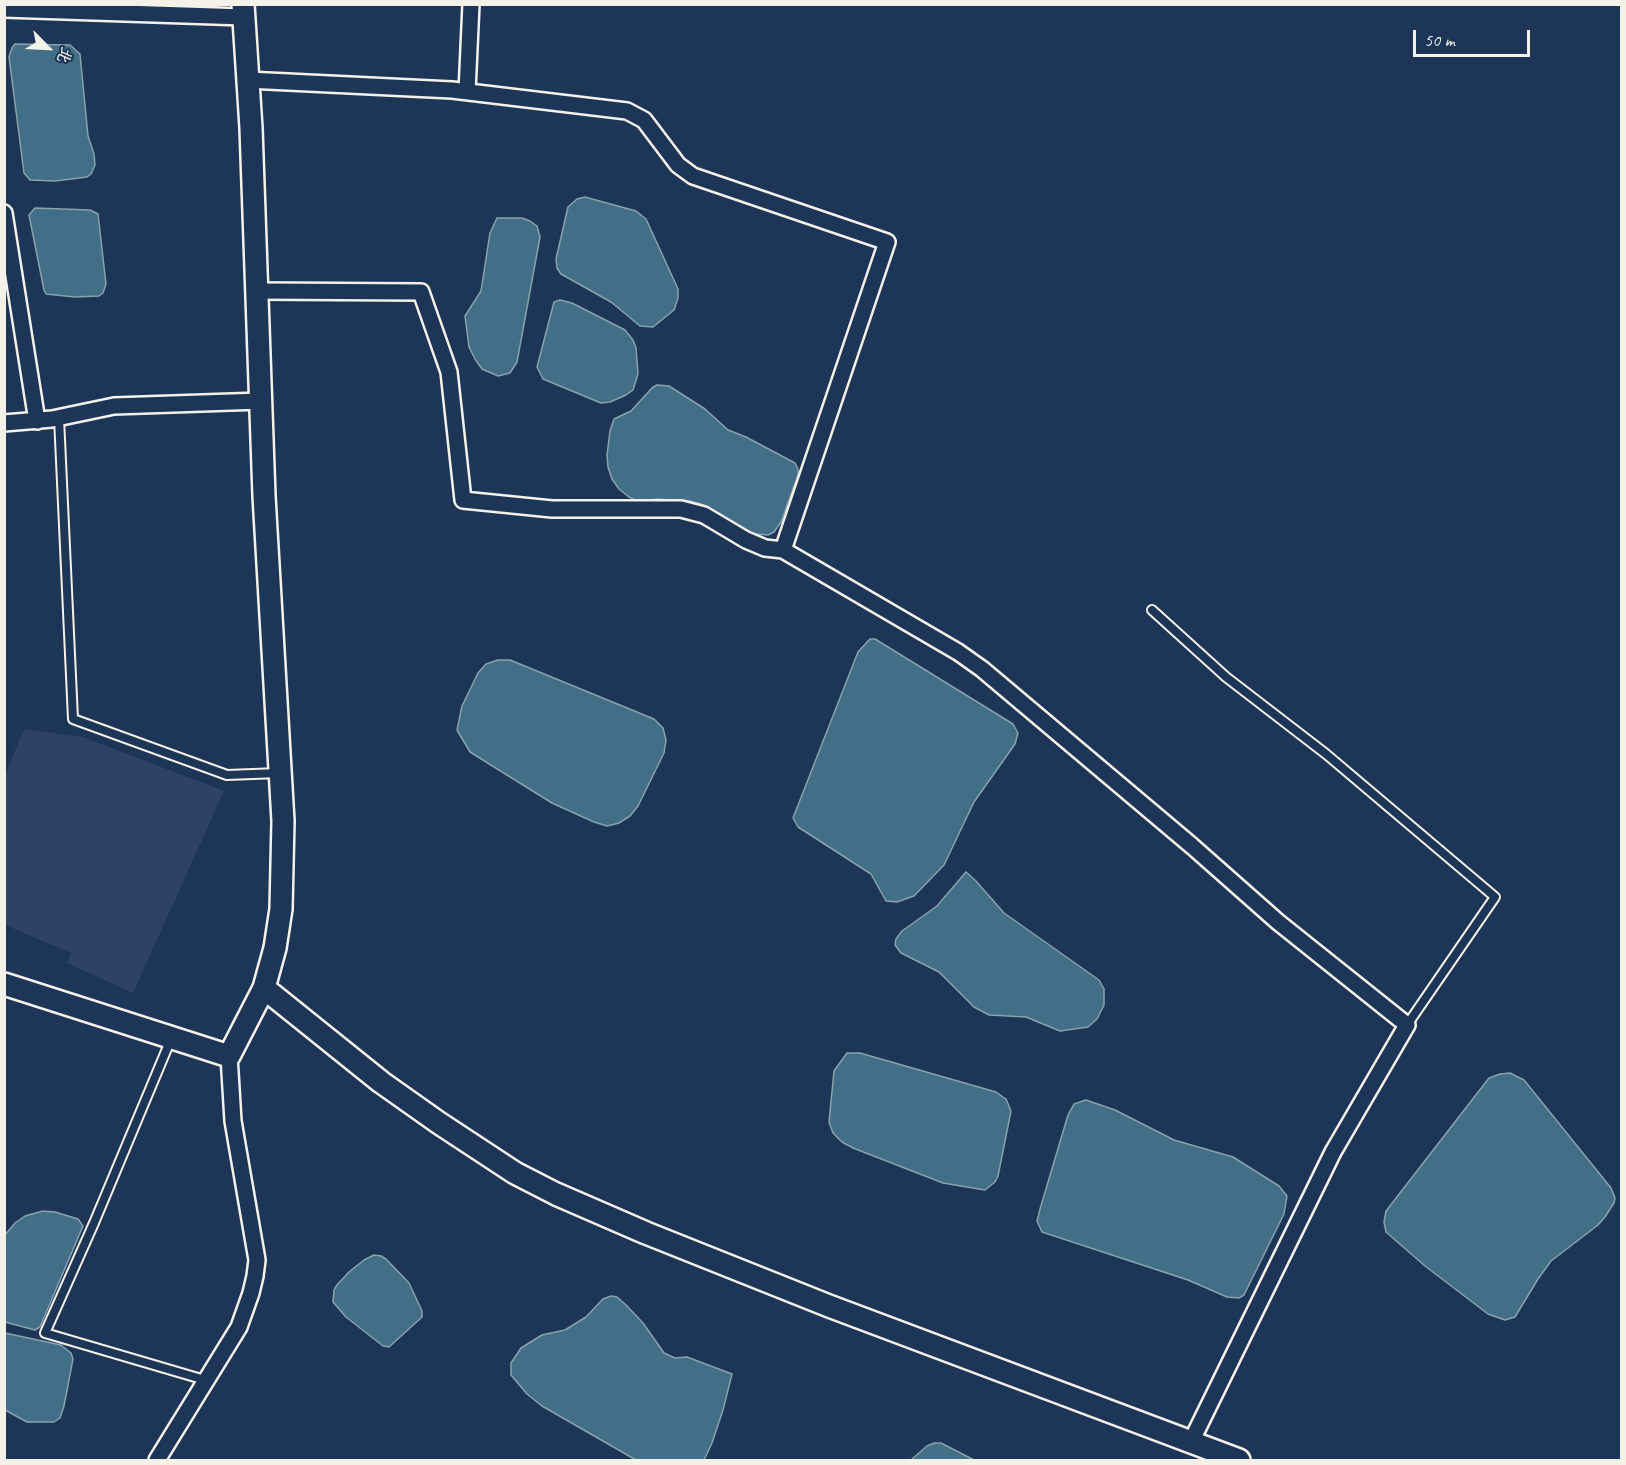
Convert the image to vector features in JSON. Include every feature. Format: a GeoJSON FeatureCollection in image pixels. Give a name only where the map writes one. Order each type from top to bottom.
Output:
{"type":"FeatureCollection","features":[{"type":"Feature","properties":{"kind":"street"},"geometry":{"type":"LineString","coordinates":[[467,92],[471,4]]}},
{"type":"Feature","properties":{"kind":"street"},"geometry":{"type":"LineString","coordinates":[[4,9],[243,11],[248,80],[264,496],[284,850],[281,909],[275,948],[264,988],[229,1056],[233,1121],[257,1260],[251,1293],[239,1327],[157,1461]]}},
{"type":"Feature","properties":{"kind":"street"},"geometry":{"type":"LineString","coordinates":[[248,80],[467,92],[627,111],[644,120],[678,165],[693,176],[887,242],[783,550]]}},
{"type":"Feature","properties":{"kind":"street"},"geometry":{"type":"LineString","coordinates":[[4,213],[37,421]]}},
{"type":"Feature","properties":{"kind":"street"},"geometry":{"type":"LineString","coordinates":[[256,291],[421,292],[449,372],[464,500],[552,509],[681,509],[704,515],[746,540],[765,548],[783,550],[958,652],[982,669],[1192,846],[1278,922],[1407,1025],[1333,1152],[1191,1442]]}},
{"type":"Feature","properties":{"kind":"street"},"geometry":{"type":"LineString","coordinates":[[4,423],[59,418],[114,406],[261,401]]}},
{"type":"Feature","properties":{"kind":"street"},"geometry":{"type":"LineString","coordinates":[[4,984],[229,1056]]}},
{"type":"Feature","properties":{"kind":"street"},"geometry":{"type":"LineString","coordinates":[[264,988],[381,1082],[439,1123],[515,1173],[556,1194],[819,1302],[1239,1461]]}},
{"type":"Feature","properties":{"kind":"lane"},"geometry":{"type":"LineString","coordinates":[[59,418],[73,719],[227,775],[280,773]]}},
{"type":"Feature","properties":{"kind":"lane"},"geometry":{"type":"LineString","coordinates":[[1152,610],[1226,677],[1326,753],[1495,897],[1407,1025]]}},
{"type":"Feature","properties":{"kind":"lane"},"geometry":{"type":"LineString","coordinates":[[171,1037],[94,1223],[45,1333],[205,1380]]}},
{"type":"Feature","properties":{"kind":"shaded area"},"geometry":{"type":"Polygon","coordinates":[[[15,44],[70,45],[80,54],[88,136],[95,165],[87,177],[55,181],[30,180],[24,173],[9,57],[15,44]]]}},
{"type":"Feature","properties":{"kind":"shaded area"},"geometry":{"type":"Polygon","coordinates":[[[585,197],[636,211],[646,219],[678,289],[674,310],[653,327],[640,326],[611,302],[561,274],[557,268],[556,259],[568,207],[577,199],[585,197]]]}},
{"type":"Feature","properties":{"kind":"shaded area"},"geometry":{"type":"Polygon","coordinates":[[[35,208],[90,210],[98,214],[106,284],[103,293],[99,296],[75,297],[46,294],[29,215],[35,208]]]}},
{"type":"Feature","properties":{"kind":"shaded area"},"geometry":{"type":"Polygon","coordinates":[[[497,218],[522,218],[530,221],[537,226],[540,237],[517,362],[510,373],[498,376],[482,369],[475,359],[469,347],[465,316],[481,291],[490,233],[497,218]]]}},
{"type":"Feature","properties":{"kind":"shaded area"},"geometry":{"type":"Polygon","coordinates":[[[560,300],[572,303],[625,330],[636,348],[638,374],[633,390],[610,402],[601,403],[543,379],[537,367],[554,302],[560,300]]]}},
{"type":"Feature","properties":{"kind":"shaded area"},"geometry":{"type":"Polygon","coordinates":[[[657,385],[669,386],[705,409],[728,430],[795,463],[798,475],[781,522],[774,532],[768,535],[744,531],[701,504],[657,499],[640,502],[619,489],[612,479],[607,455],[614,419],[631,411],[657,385]]]}},
{"type":"Feature","properties":{"kind":"shaded area"},"geometry":{"type":"Polygon","coordinates":[[[870,639],[875,639],[1013,724],[1018,733],[1015,744],[974,802],[944,865],[914,896],[897,902],[886,901],[871,874],[798,827],[793,818],[858,652],[870,639]]]}},
{"type":"Feature","properties":{"kind":"shaded area"},"geometry":{"type":"Polygon","coordinates":[[[498,660],[510,660],[654,719],[663,728],[666,740],[664,753],[638,806],[630,816],[619,823],[607,826],[594,822],[552,803],[470,752],[457,730],[462,706],[478,673],[486,664],[498,660]]]}},
{"type":"Feature","properties":{"kind":"shaded area"},"geometry":{"type":"Polygon","coordinates":[[[24,729],[83,737],[224,791],[133,993],[67,963],[71,953],[5,925],[5,775],[24,729]]]}},
{"type":"Feature","properties":{"kind":"shaded area"},"geometry":{"type":"Polygon","coordinates":[[[966,872],[1004,913],[1099,980],[1104,989],[1104,1005],[1097,1019],[1088,1027],[1060,1031],[1026,1017],[989,1015],[974,1007],[939,972],[901,953],[895,945],[902,931],[937,906],[966,872]]]}},
{"type":"Feature","properties":{"kind":"shaded area"},"geometry":{"type":"Polygon","coordinates":[[[847,1053],[860,1053],[996,1092],[1006,1099],[1011,1111],[995,1182],[985,1190],[943,1183],[842,1142],[833,1133],[829,1122],[834,1071],[847,1053]]]}},
{"type":"Feature","properties":{"kind":"shaded area"},"geometry":{"type":"Polygon","coordinates":[[[1510,1073],[1524,1080],[1611,1188],[1615,1198],[1614,1203],[1598,1225],[1551,1261],[1515,1317],[1505,1320],[1488,1314],[1425,1266],[1386,1232],[1384,1222],[1386,1211],[1489,1078],[1510,1073]]]}},
{"type":"Feature","properties":{"kind":"shaded area"},"geometry":{"type":"Polygon","coordinates":[[[1086,1100],[1115,1110],[1174,1140],[1233,1157],[1279,1186],[1287,1196],[1284,1214],[1244,1295],[1239,1298],[1227,1297],[1188,1280],[1042,1232],[1037,1221],[1068,1115],[1074,1104],[1086,1100]]]}},
{"type":"Feature","properties":{"kind":"shaded area"},"geometry":{"type":"Polygon","coordinates":[[[43,1211],[78,1219],[83,1226],[40,1327],[35,1330],[5,1322],[5,1235],[15,1223],[25,1216],[43,1211]]]}},
{"type":"Feature","properties":{"kind":"shaded area"},"geometry":{"type":"Polygon","coordinates":[[[374,1255],[386,1259],[409,1283],[422,1311],[422,1317],[389,1347],[383,1346],[346,1317],[333,1302],[337,1285],[349,1272],[374,1255]]]}},
{"type":"Feature","properties":{"kind":"shaded area"},"geometry":{"type":"Polygon","coordinates":[[[611,1296],[617,1297],[643,1323],[664,1353],[675,1358],[687,1357],[732,1374],[723,1410],[704,1460],[636,1460],[542,1406],[527,1394],[511,1375],[511,1363],[521,1348],[542,1335],[565,1330],[586,1317],[603,1299],[611,1296]]]}},
{"type":"Feature","properties":{"kind":"shaded area"},"geometry":{"type":"Polygon","coordinates":[[[5,1333],[61,1345],[71,1353],[73,1359],[64,1406],[60,1418],[54,1422],[27,1422],[5,1410],[5,1333]]]}},
{"type":"Feature","properties":{"kind":"shaded area"},"geometry":{"type":"Polygon","coordinates":[[[934,1443],[941,1443],[974,1460],[911,1460],[934,1443]]]}}]}
